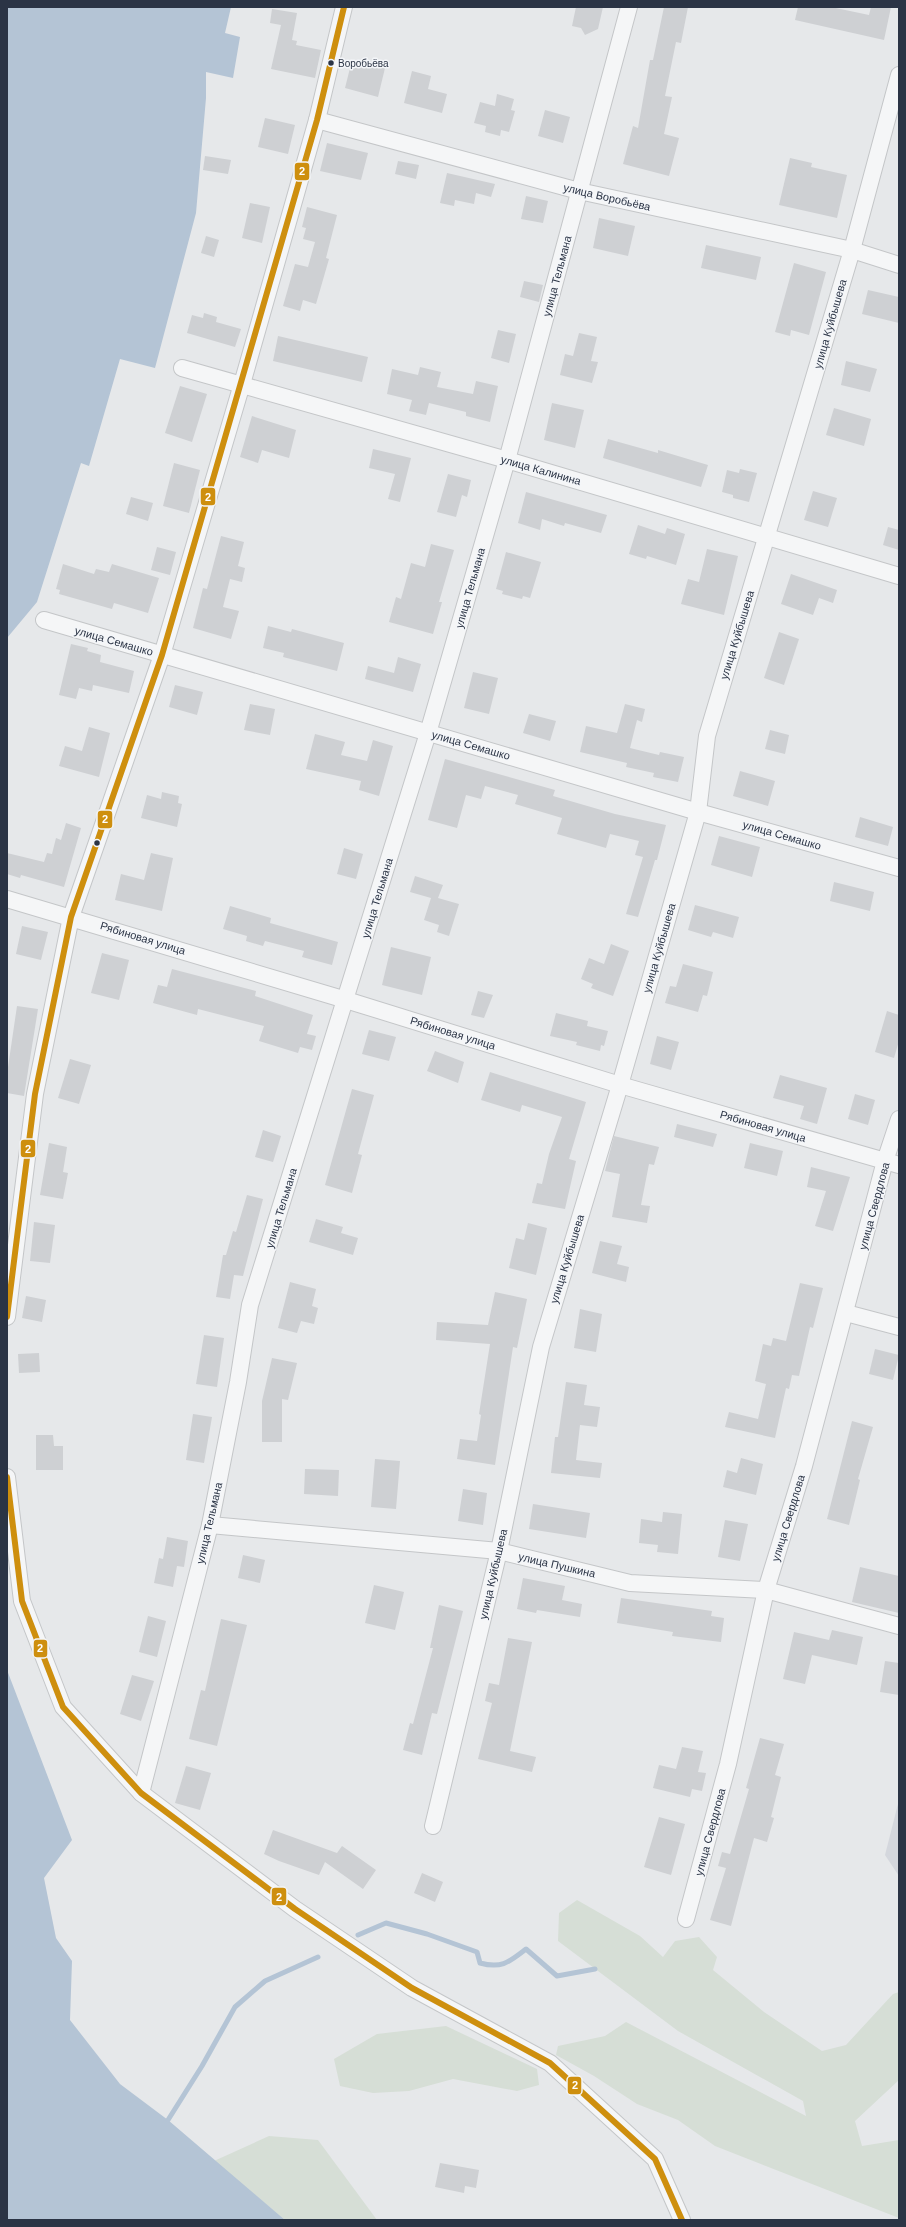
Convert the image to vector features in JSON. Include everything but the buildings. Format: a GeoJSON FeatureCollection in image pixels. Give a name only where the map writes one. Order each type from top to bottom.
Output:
{"type":"FeatureCollection","features":[{"type":"Feature","properties":{"kind":"street"},"geometry":{"type":"LineString","coordinates":[[7,1317],[35,1094],[71,917],[162,655],[242,384],[317,120],[344,7]]}},
{"type":"Feature","properties":{"kind":"street","name":"улица Тельмана"},"geometry":{"type":"LineString","coordinates":[[141,1792],[210,1525],[238,1382],[250,1305],[428,733],[507,460],[629,7]]}},
{"type":"Feature","properties":{"kind":"street","name":"улица Куйбышева"},"geometry":{"type":"LineString","coordinates":[[433,1826],[499,1551],[541,1347],[620,1085],[698,812],[707,736],[768,536],[852,250],[899,75]]}},
{"type":"Feature","properties":{"kind":"street","name":"улица Воробьёва"},"geometry":{"type":"LineString","coordinates":[[317,120],[579,191],[852,250],[899,265]]}},
{"type":"Feature","properties":{"kind":"street","name":"улица Калинина"},"geometry":{"type":"LineString","coordinates":[[182,368],[507,460],[899,576]]}},
{"type":"Feature","properties":{"kind":"street","name":"улица Семашко"},"geometry":{"type":"LineString","coordinates":[[44,620],[698,812],[899,868]]}},
{"type":"Feature","properties":{"kind":"street","name":"Рябиновая улица"},"geometry":{"type":"LineString","coordinates":[[7,899],[346,1000],[620,1085],[892,1163]]}},
{"type":"Feature","properties":{"kind":"street","name":"улица Свердлова"},"geometry":{"type":"LineString","coordinates":[[686,1919],[728,1764],[766,1590],[804,1466],[846,1313],[892,1163],[899,1119]]}},
{"type":"Feature","properties":{"kind":"street"},"geometry":{"type":"LineString","coordinates":[[846,1313],[899,1327]]}},
{"type":"Feature","properties":{"kind":"street"},"geometry":{"type":"LineString","coordinates":[[7,1477],[22,1601],[63,1707],[141,1792],[295,1909],[412,1988],[550,2063],[655,2159],[682,2220]]}},
{"type":"Feature","properties":{"kind":"street","name":"улица Пушкина"},"geometry":{"type":"LineString","coordinates":[[210,1525],[499,1551],[630,1583],[766,1590],[899,1626]]}},
{"type":"Feature","properties":{"kind":"shaded area"},"geometry":{"type":"Polygon","coordinates":[[[899,1800],[899,1876],[885,1855],[899,1800]]]}},
{"type":"Feature","properties":{"kind":"shaded area"},"geometry":{"type":"Polygon","coordinates":[[[577,1900],[640,1936],[663,1957],[675,1941],[699,1937],[717,1957],[713,1970],[764,2012],[822,2051],[846,2045],[893,1994],[899,1992],[899,2080],[855,2121],[862,2146],[899,2140],[899,2218],[715,2146],[678,2120],[637,2104],[594,2076],[556,2055],[558,2046],[605,2036],[626,2022],[806,2116],[803,2101],[678,2031],[558,1941],[559,1913],[577,1900]]]}},
{"type":"Feature","properties":{"kind":"shaded area"},"geometry":{"type":"Polygon","coordinates":[[[446,2026],[537,2069],[539,2085],[517,2091],[453,2079],[409,2091],[373,2093],[340,2086],[334,2059],[377,2034],[446,2026]]]}},
{"type":"Feature","properties":{"kind":"shaded area"},"geometry":{"type":"Polygon","coordinates":[[[269,2136],[318,2140],[377,2220],[285,2220],[214,2161],[269,2136]]]}},
{"type":"Feature","properties":{"kind":"water"},"geometry":{"type":"Polygon","coordinates":[[[7,7],[231,7],[225,33],[240,37],[233,78],[206,72],[206,98],[196,213],[155,368],[120,359],[89,466],[81,463],[37,602],[7,638],[7,7]]]}},
{"type":"Feature","properties":{"kind":"water"},"geometry":{"type":"Polygon","coordinates":[[[7,1670],[72,1840],[44,1878],[56,1938],[72,1961],[70,2020],[120,2084],[168,2120],[285,2220],[7,2220],[7,1670]]]}},
{"type":"Feature","properties":{"kind":"waterway"},"geometry":{"type":"LineString","coordinates":[[358,1935],[386,1923],[427,1934],[477,1952],[480,1963],[488,1965],[500,1965],[510,1961],[526,1949],[557,1976],[595,1969]]}},
{"type":"Feature","properties":{"kind":"waterway"},"geometry":{"type":"LineString","coordinates":[[168,2120],[202,2066],[235,2007],[265,1981],[318,1957]]}},
{"type":"Feature","properties":{"kind":"transit line","name":"2"},"geometry":{"type":"LineString","coordinates":[[7,1317],[35,1094],[71,917],[162,655],[317,120],[344,7]]}},
{"type":"Feature","properties":{"kind":"transit line","name":"2"},"geometry":{"type":"LineString","coordinates":[[7,1477],[22,1601],[63,1707],[141,1793],[295,1909],[412,1988],[550,2063],[655,2159],[682,2220]]}},
{"type":"Feature","properties":{"kind":"place","name":"Воробьёва"},"geometry":{"type":"Point","coordinates":[331,63]}}]}
